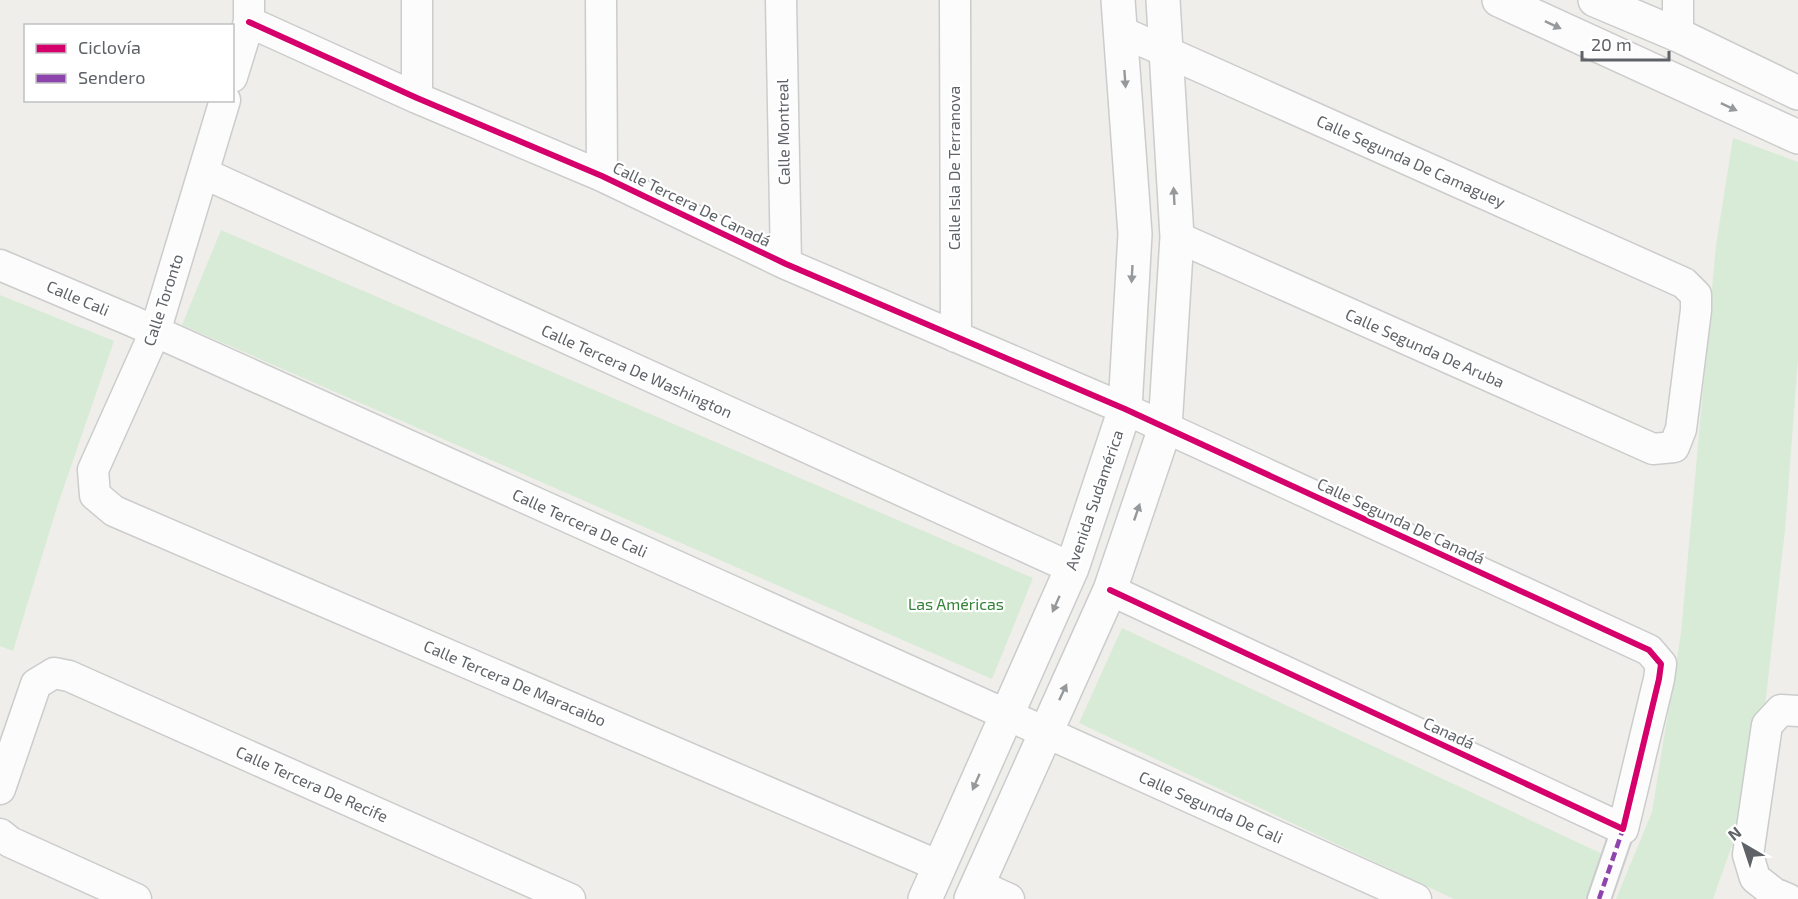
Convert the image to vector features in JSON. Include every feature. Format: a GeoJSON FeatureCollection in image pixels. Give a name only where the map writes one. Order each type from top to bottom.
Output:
{"type":"FeatureCollection","features":[{"type":"Feature","properties":{"kind":"street"},"geometry":{"type":"LineString","coordinates":[[417,0],[417,98]]}},
{"type":"Feature","properties":{"kind":"street"},"geometry":{"type":"LineString","coordinates":[[601,0],[602,176]]}},
{"type":"Feature","properties":{"kind":"street","name":"Calle Montreal"},"geometry":{"type":"LineString","coordinates":[[781,0],[786,264]]}},
{"type":"Feature","properties":{"kind":"street","name":"Calle Isla De Terranova"},"geometry":{"type":"LineString","coordinates":[[955,0],[956,337]]}},
{"type":"Feature","properties":{"kind":"street","name":"Avenida Sudamérica"},"geometry":{"type":"LineString","coordinates":[[925,899],[1072,568],[1125,409],[1135,234],[1118,0]]}},
{"type":"Feature","properties":{"kind":"street"},"geometry":{"type":"LineString","coordinates":[[1009,899],[975,892],[1110,590],[1165,428],[1177,237],[1163,0]]}},
{"type":"Feature","properties":{"kind":"street"},"geometry":{"type":"LineString","coordinates":[[1595,0],[1678,35],[1798,93]]}},
{"type":"Feature","properties":{"kind":"street"},"geometry":{"type":"LineString","coordinates":[[1678,0],[1678,35]]}},
{"type":"Feature","properties":{"kind":"street"},"geometry":{"type":"LineString","coordinates":[[1502,1],[1798,137]]}},
{"type":"Feature","properties":{"kind":"street","name":"Calle Tercera De Canadá"},"geometry":{"type":"LineString","coordinates":[[249,11],[417,98],[602,176],[786,264],[1125,409]]}},
{"type":"Feature","properties":{"kind":"street","name":"Calle Toronto"},"geometry":{"type":"LineString","coordinates":[[234,69],[249,11]]}},
{"type":"Feature","properties":{"kind":"street","name":"Calle Segunda De Camaguey"},"geometry":{"type":"LineString","coordinates":[[1122,32],[1684,283],[1696,295],[1681,429],[1674,447]]}},
{"type":"Feature","properties":{"kind":"street","name":"Calle Toronto"},"geometry":{"type":"LineString","coordinates":[[95,495],[93,470],[155,332],[225,102]]}},
{"type":"Feature","properties":{"kind":"street","name":"Calle Tercera De Washington"},"geometry":{"type":"LineString","coordinates":[[203,173],[1072,568]]}},
{"type":"Feature","properties":{"kind":"street","name":"Calle Segunda De Aruba"},"geometry":{"type":"LineString","coordinates":[[1177,237],[1653,449],[1674,447]]}},
{"type":"Feature","properties":{"kind":"street","name":"Calle Cali"},"geometry":{"type":"LineString","coordinates":[[0,265],[155,332]]}},
{"type":"Feature","properties":{"kind":"street","name":"Calle Tercera De Cali"},"geometry":{"type":"LineString","coordinates":[[155,332],[1006,713]]}},
{"type":"Feature","properties":{"kind":"street","name":"Calle Segunda De Canadá"},"geometry":{"type":"LineString","coordinates":[[1125,409],[1649,650],[1661,664],[1623,829]]}},
{"type":"Feature","properties":{"kind":"street","name":"Calle Tercera De Maracaibo"},"geometry":{"type":"LineString","coordinates":[[95,495],[114,511],[939,866]]}},
{"type":"Feature","properties":{"kind":"street","name":"Canadá"},"geometry":{"type":"LineString","coordinates":[[1110,590],[1623,829]]}},
{"type":"Feature","properties":{"kind":"street","name":"Calle Tercera De Recife"},"geometry":{"type":"LineString","coordinates":[[0,789],[36,684],[54,673],[69,676],[570,899]]}},
{"type":"Feature","properties":{"kind":"street"},"geometry":{"type":"LineString","coordinates":[[1788,899],[1774,893],[1755,878],[1748,855],[1767,725],[1789,710]]}},
{"type":"Feature","properties":{"kind":"street","name":"Calle Segunda De Cali"},"geometry":{"type":"LineString","coordinates":[[1006,713],[1416,899]]}},
{"type":"Feature","properties":{"kind":"street"},"geometry":{"type":"LineString","coordinates":[[1599,899],[1623,829]]}},
{"type":"Feature","properties":{"kind":"street"},"geometry":{"type":"LineString","coordinates":[[0,834],[10,842],[136,899]]}},
{"type":"Feature","properties":{"kind":"green space"},"geometry":{"type":"Polygon","coordinates":[[[1733,138],[1798,162],[1798,359],[1785,530],[1765,706],[1732,845],[1713,899],[1616,899],[1652,812],[1681,633],[1716,245],[1733,138]]]}},
{"type":"Feature","properties":{"kind":"green space","name":"Las Américas"},"geometry":{"type":"Polygon","coordinates":[[[221,230],[1033,578],[992,679],[182,325],[221,230]]]}},
{"type":"Feature","properties":{"kind":"green space"},"geometry":{"type":"Polygon","coordinates":[[[0,295],[114,341],[57,507],[13,651],[0,646],[0,295]]]}},
{"type":"Feature","properties":{"kind":"green space"},"geometry":{"type":"Polygon","coordinates":[[[1122,628],[1613,859],[1598,899],[1454,899],[1079,723],[1122,628]]]}},
{"type":"Feature","properties":{"kind":"marked path"},"geometry":{"type":"LineString","coordinates":[[1599,899],[1623,829]]}},
{"type":"Feature","properties":{"kind":"cycle path"},"geometry":{"type":"LineString","coordinates":[[249,22],[417,98],[602,176],[786,264],[1125,409],[1649,650],[1661,664],[1659,679],[1623,829],[1110,590]]}}]}
